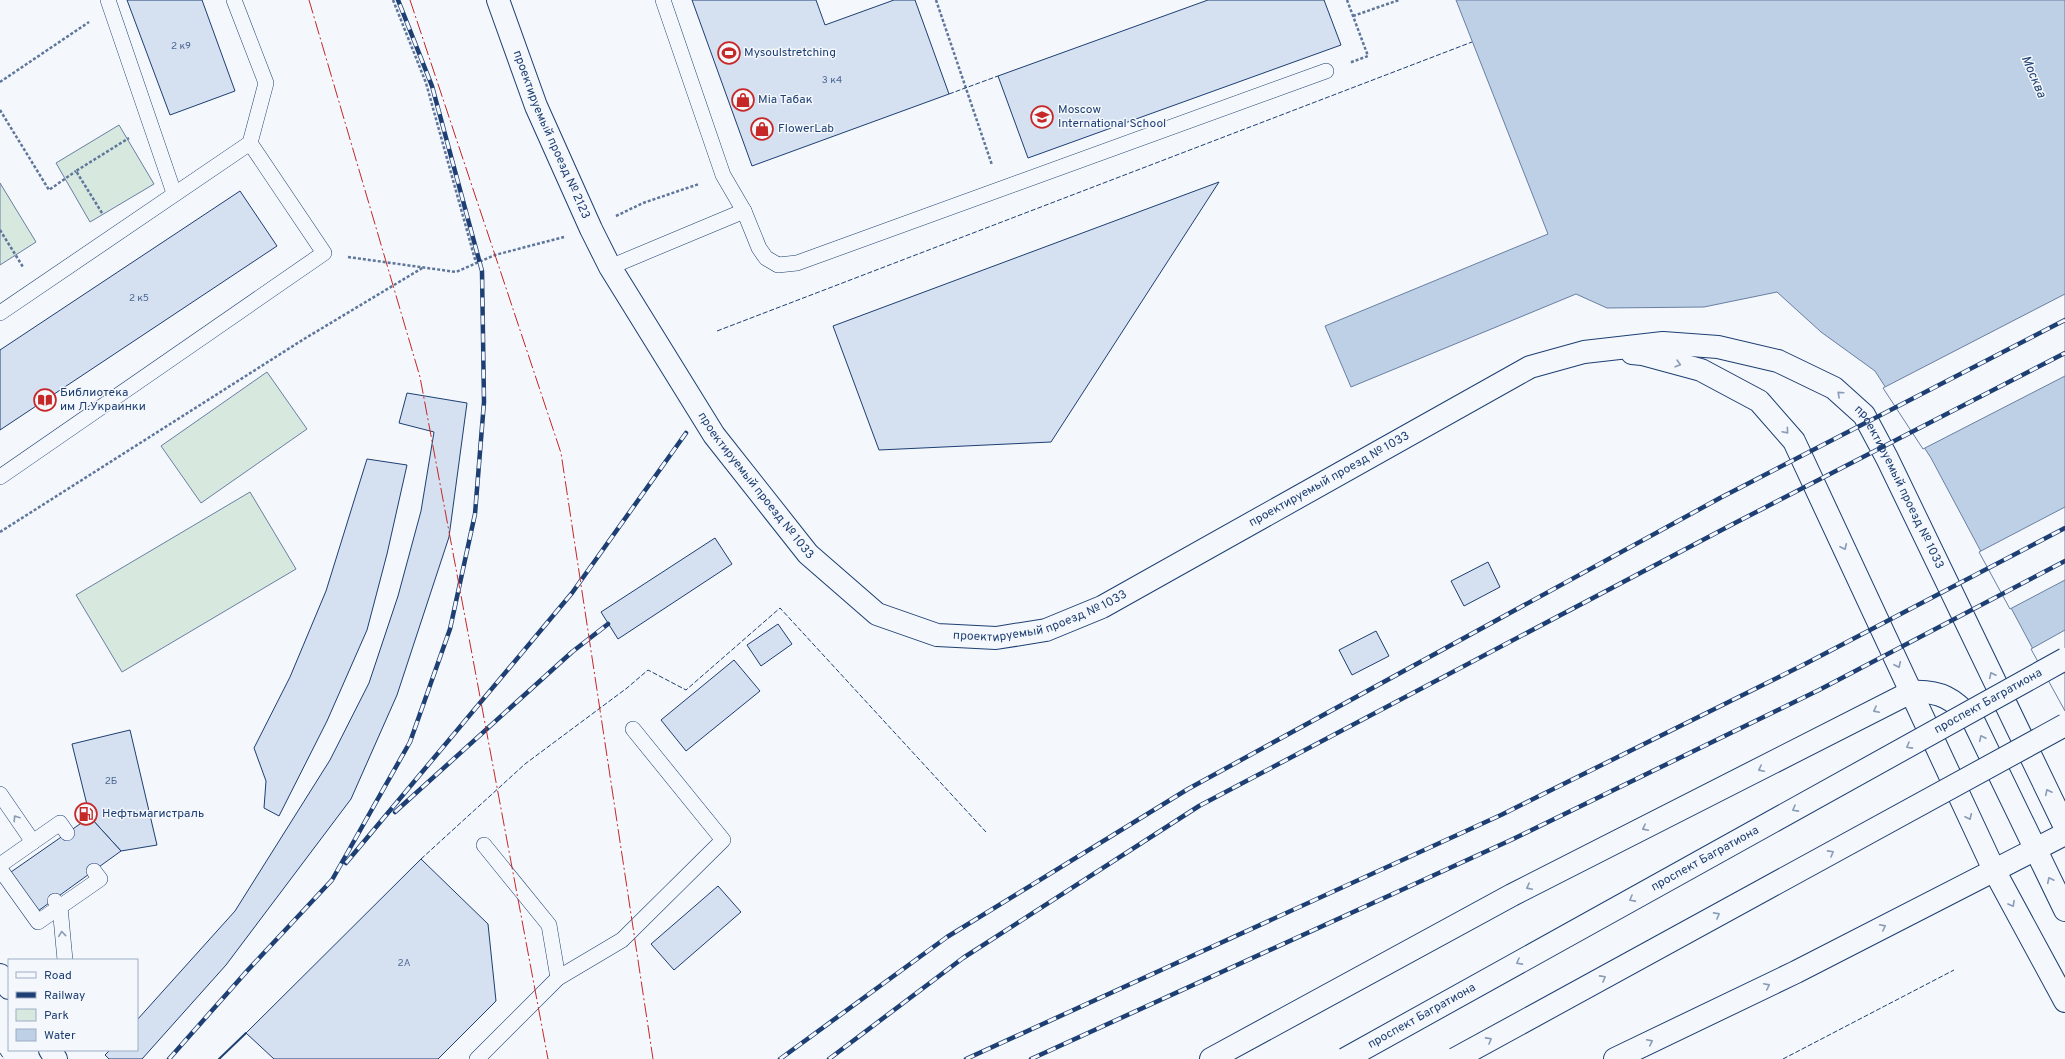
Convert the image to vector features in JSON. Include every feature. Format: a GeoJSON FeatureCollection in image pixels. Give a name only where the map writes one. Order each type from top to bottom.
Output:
{"type":"FeatureCollection","features":[{"type":"Feature","properties":{"kind":"street","name":"проектируемый проезд № 2123"},"geometry":{"type":"LineString","coordinates":[[498,0],[536,106],[591,229],[610,267]]}},
{"type":"Feature","properties":{"kind":"street","name":"проектируемый проезд № 1033"},"geometry":{"type":"LineString","coordinates":[[610,267],[714,435],[808,554],[877,614],[937,635],[996,638],[1046,630],[1102,607],[1530,367],[1584,352],[1663,344],[1718,347],[1778,361],[1834,388],[1864,415],[1887,458],[2065,827]]}},
{"type":"Feature","properties":{"kind":"street","name":"проектируемый проезд № 1033"},"geometry":{"type":"LineString","coordinates":[[1584,352],[1642,354],[1701,370],[1759,400],[1794,441],[1994,870],[2065,1002]]}},
{"type":"Feature","properties":{"kind":"street","name":"проспект Багратиона"},"geometry":{"type":"LineString","coordinates":[[1345,1059],[2065,659]]}},
{"type":"Feature","properties":{"kind":"street"},"geometry":{"type":"LineString","coordinates":[[1211,1059],[1512,895],[1911,692],[1927,691],[1943,696],[1961,706],[1973,720],[2065,910]]}},
{"type":"Feature","properties":{"kind":"street"},"geometry":{"type":"LineString","coordinates":[[1455,1059],[2065,725]]}},
{"type":"Feature","properties":{"kind":"street"},"geometry":{"type":"LineString","coordinates":[[1615,1059],[1796,972],[2065,834]]}},
{"type":"Feature","properties":{"kind":"street"},"geometry":{"type":"LineString","coordinates":[[0,975],[8,987]]}},
{"type":"Feature","properties":{"kind":"lane"},"geometry":{"type":"LineString","coordinates":[[0,313],[174,193],[250,143],[266,83],[234,0]]}},
{"type":"Feature","properties":{"kind":"lane"},"geometry":{"type":"LineString","coordinates":[[663,0],[723,175],[744,211],[759,248],[766,258],[778,265],[797,264],[1326,71]]}},
{"type":"Feature","properties":{"kind":"lane"},"geometry":{"type":"LineString","coordinates":[[109,4],[174,193]]}},
{"type":"Feature","properties":{"kind":"lane"},"geometry":{"type":"LineString","coordinates":[[0,477],[324,253],[250,143]]}},
{"type":"Feature","properties":{"kind":"lane"},"geometry":{"type":"LineString","coordinates":[[610,267],[744,211]]}},
{"type":"Feature","properties":{"kind":"lane"},"geometry":{"type":"LineString","coordinates":[[477,1059],[558,978],[622,940],[723,840],[633,729]]}},
{"type":"Feature","properties":{"kind":"lane"},"geometry":{"type":"LineString","coordinates":[[0,794],[40,842]]}},
{"type":"Feature","properties":{"kind":"lane"},"geometry":{"type":"LineString","coordinates":[[0,865],[24,856],[60,823],[67,833]]}},
{"type":"Feature","properties":{"kind":"lane"},"geometry":{"type":"LineString","coordinates":[[484,845],[550,925],[558,978]]}},
{"type":"Feature","properties":{"kind":"lane"},"geometry":{"type":"LineString","coordinates":[[0,869],[38,922],[57,903],[77,888],[100,879],[94,871]]}},
{"type":"Feature","properties":{"kind":"lane"},"geometry":{"type":"LineString","coordinates":[[57,903],[65,959]]}},
{"type":"Feature","properties":{"kind":"path"},"geometry":{"type":"LineString","coordinates":[[393,0],[426,83],[476,264]]}},
{"type":"Feature","properties":{"kind":"path"},"geometry":{"type":"LineString","coordinates":[[936,0],[1001,190]]}},
{"type":"Feature","properties":{"kind":"path"},"geometry":{"type":"LineString","coordinates":[[1326,71],[1368,56],[1347,0]]}},
{"type":"Feature","properties":{"kind":"path"},"geometry":{"type":"LineString","coordinates":[[1353,16],[1399,0]]}},
{"type":"Feature","properties":{"kind":"path"},"geometry":{"type":"LineString","coordinates":[[0,82],[109,4]]}},
{"type":"Feature","properties":{"kind":"path"},"geometry":{"type":"LineString","coordinates":[[0,110],[49,190],[76,171],[151,125]]}},
{"type":"Feature","properties":{"kind":"path"},"geometry":{"type":"LineString","coordinates":[[76,171],[116,233]]}},
{"type":"Feature","properties":{"kind":"path"},"geometry":{"type":"LineString","coordinates":[[324,253],[456,272],[495,254],[591,229],[624,211],[643,203],[723,175]]}},
{"type":"Feature","properties":{"kind":"path"},"geometry":{"type":"LineString","coordinates":[[0,230],[36,288]]}},
{"type":"Feature","properties":{"kind":"path"},"geometry":{"type":"LineString","coordinates":[[0,532],[304,339],[424,267]]}},
{"type":"Feature","properties":{"kind":"green space"},"geometry":{"type":"Polygon","coordinates":[[[119,125],[154,184],[90,222],[56,163],[119,125]]]}},
{"type":"Feature","properties":{"kind":"green space"},"geometry":{"type":"Polygon","coordinates":[[[0,183],[36,242],[0,265],[0,183]]]}},
{"type":"Feature","properties":{"kind":"green space"},"geometry":{"type":"Polygon","coordinates":[[[267,372],[307,429],[201,503],[161,446],[267,372]]]}},
{"type":"Feature","properties":{"kind":"green space"},"geometry":{"type":"Polygon","coordinates":[[[250,492],[296,569],[122,672],[76,595],[250,492]]]}},
{"type":"Feature","properties":{"kind":"water","name":"Москва"},"geometry":{"type":"Polygon","coordinates":[[[1456,0],[2065,0],[2065,709],[1931,458],[1875,371],[1821,332],[1777,292],[1704,307],[1607,308],[1576,294],[1351,387],[1325,326],[1548,234],[1456,0]]]}},
{"type":"Feature","properties":{"kind":"pier"},"geometry":{"type":"Polygon","coordinates":[[[2065,294],[2065,376],[1923,449],[1883,388],[2065,294]]]}},
{"type":"Feature","properties":{"kind":"pier"},"geometry":{"type":"Polygon","coordinates":[[[2065,507],[2065,580],[2010,609],[1979,552],[2065,507]]]}},
{"type":"Feature","properties":{"kind":"pier"},"geometry":{"type":"Polygon","coordinates":[[[2065,630],[2065,711],[2031,649],[2065,630]]]}},
{"type":"Feature","properties":{"kind":"building"},"geometry":{"type":"Polygon","coordinates":[[[127,0],[202,0],[235,91],[170,115],[127,0]]]}},
{"type":"Feature","properties":{"kind":"building"},"geometry":{"type":"Polygon","coordinates":[[[692,0],[816,0],[825,25],[894,0],[915,0],[949,94],[752,166],[692,0]]]}},
{"type":"Feature","properties":{"kind":"building"},"geometry":{"type":"Polygon","coordinates":[[[1208,0],[1324,0],[1341,45],[1028,158],[998,76],[1208,0]]]}},
{"type":"Feature","properties":{"kind":"building"},"geometry":{"type":"Polygon","coordinates":[[[1219,182],[1051,442],[879,450],[833,326],[1219,182]]]}},
{"type":"Feature","properties":{"kind":"building"},"geometry":{"type":"Polygon","coordinates":[[[240,191],[277,246],[0,430],[0,350],[240,191]]]}},
{"type":"Feature","properties":{"kind":"building"},"geometry":{"type":"Polygon","coordinates":[[[407,393],[467,403],[449,537],[397,695],[351,799],[226,965],[142,1059],[109,1059],[105,1055],[109,1051],[138,1051],[138,1019],[235,911],[330,760],[369,683],[398,596],[421,511],[434,432],[399,423],[407,393]]]}},
{"type":"Feature","properties":{"kind":"building"},"geometry":{"type":"Polygon","coordinates":[[[367,459],[407,465],[387,554],[367,630],[327,721],[279,816],[264,808],[266,781],[254,748],[290,677],[326,591],[367,459]]]}},
{"type":"Feature","properties":{"kind":"building"},"geometry":{"type":"Polygon","coordinates":[[[715,538],[732,564],[618,639],[601,612],[715,538]]]}},
{"type":"Feature","properties":{"kind":"building"},"geometry":{"type":"Polygon","coordinates":[[[1488,562],[1500,587],[1464,606],[1451,581],[1488,562]]]}},
{"type":"Feature","properties":{"kind":"building"},"geometry":{"type":"Polygon","coordinates":[[[778,624],[792,644],[761,666],[747,645],[778,624]]]}},
{"type":"Feature","properties":{"kind":"building"},"geometry":{"type":"Polygon","coordinates":[[[1376,631],[1389,656],[1352,675],[1339,650],[1376,631]]]}},
{"type":"Feature","properties":{"kind":"building"},"geometry":{"type":"Polygon","coordinates":[[[734,660],[760,691],[686,751],[661,720],[734,660]]]}},
{"type":"Feature","properties":{"kind":"building"},"geometry":{"type":"Polygon","coordinates":[[[130,730],[157,845],[121,851],[90,817],[72,744],[130,730]]]}},
{"type":"Feature","properties":{"kind":"building"},"geometry":{"type":"Polygon","coordinates":[[[90,817],[121,851],[38,911],[11,872],[90,817]]]}},
{"type":"Feature","properties":{"kind":"building"},"geometry":{"type":"Polygon","coordinates":[[[421,859],[488,924],[496,1001],[438,1059],[274,1059],[246,1033],[421,859]]]}},
{"type":"Feature","properties":{"kind":"building"},"geometry":{"type":"Polygon","coordinates":[[[718,886],[741,912],[674,970],[651,944],[718,886]]]}},
{"type":"Feature","properties":{"kind":"railway"},"geometry":{"type":"LineString","coordinates":[[169,1059],[247,971],[332,880],[410,742],[450,629],[475,514],[484,402],[482,271],[432,86],[398,0]]}},
{"type":"Feature","properties":{"kind":"railway"},"geometry":{"type":"LineString","coordinates":[[780,1059],[947,937],[1188,789],[1720,498],[2065,320]]}},
{"type":"Feature","properties":{"kind":"railway"},"geometry":{"type":"LineString","coordinates":[[829,1059],[963,958],[1199,806],[1733,524],[2065,353]]}},
{"type":"Feature","properties":{"kind":"railway"},"geometry":{"type":"LineString","coordinates":[[346,863],[572,593],[686,433]]}},
{"type":"Feature","properties":{"kind":"railway"},"geometry":{"type":"LineString","coordinates":[[966,1059],[1501,815],[1805,664],[2065,528]]}},
{"type":"Feature","properties":{"kind":"railway"},"geometry":{"type":"LineString","coordinates":[[1031,1059],[1511,840],[1819,690],[2065,561]]}},
{"type":"Feature","properties":{"kind":"railway"},"geometry":{"type":"LineString","coordinates":[[395,812],[572,652],[608,624]]}},
{"type":"Feature","properties":{"kind":"fence"},"geometry":{"type":"LineString","coordinates":[[717,331],[1472,42]]}},
{"type":"Feature","properties":{"kind":"fence"},"geometry":{"type":"LineString","coordinates":[[949,94],[998,76]]}},
{"type":"Feature","properties":{"kind":"fence"},"geometry":{"type":"LineString","coordinates":[[421,859],[525,764],[627,688],[648,670],[686,690],[780,608],[986,832]]}},
{"type":"Feature","properties":{"kind":"fence"},"geometry":{"type":"LineString","coordinates":[[1783,1059],[1954,970]]}},
{"type":"Feature","properties":{"kind":"fence"},"geometry":{"type":"LineString","coordinates":[[0,1053],[4,1059]]}},
{"type":"Feature","properties":{"kind":"wall"},"geometry":{"type":"LineString","coordinates":[[219,1059],[246,1033]]}},
{"type":"Feature","properties":{"kind":"power"},"geometry":{"type":"LineString","coordinates":[[309,0],[420,377],[548,1059]]}},
{"type":"Feature","properties":{"kind":"power"},"geometry":{"type":"LineString","coordinates":[[410,0],[561,453],[653,1059]]}},
{"type":"Feature","properties":{"kind":"place","name":"Mysoulstretching"},"geometry":{"type":"Point","coordinates":[729,53]}},
{"type":"Feature","properties":{"kind":"place","name":"Mia Табак"},"geometry":{"type":"Point","coordinates":[743,100]}},
{"type":"Feature","properties":{"kind":"place","name":"Moscow International School"},"geometry":{"type":"Point","coordinates":[1042,117]}},
{"type":"Feature","properties":{"kind":"place","name":"FlowerLab"},"geometry":{"type":"Point","coordinates":[762,129]}},
{"type":"Feature","properties":{"kind":"place","name":"Библиотека им Л.Украинки"},"geometry":{"type":"Point","coordinates":[45,400]}},
{"type":"Feature","properties":{"kind":"place","name":"Нефтьмагистраль"},"geometry":{"type":"Point","coordinates":[86,814]}}]}
